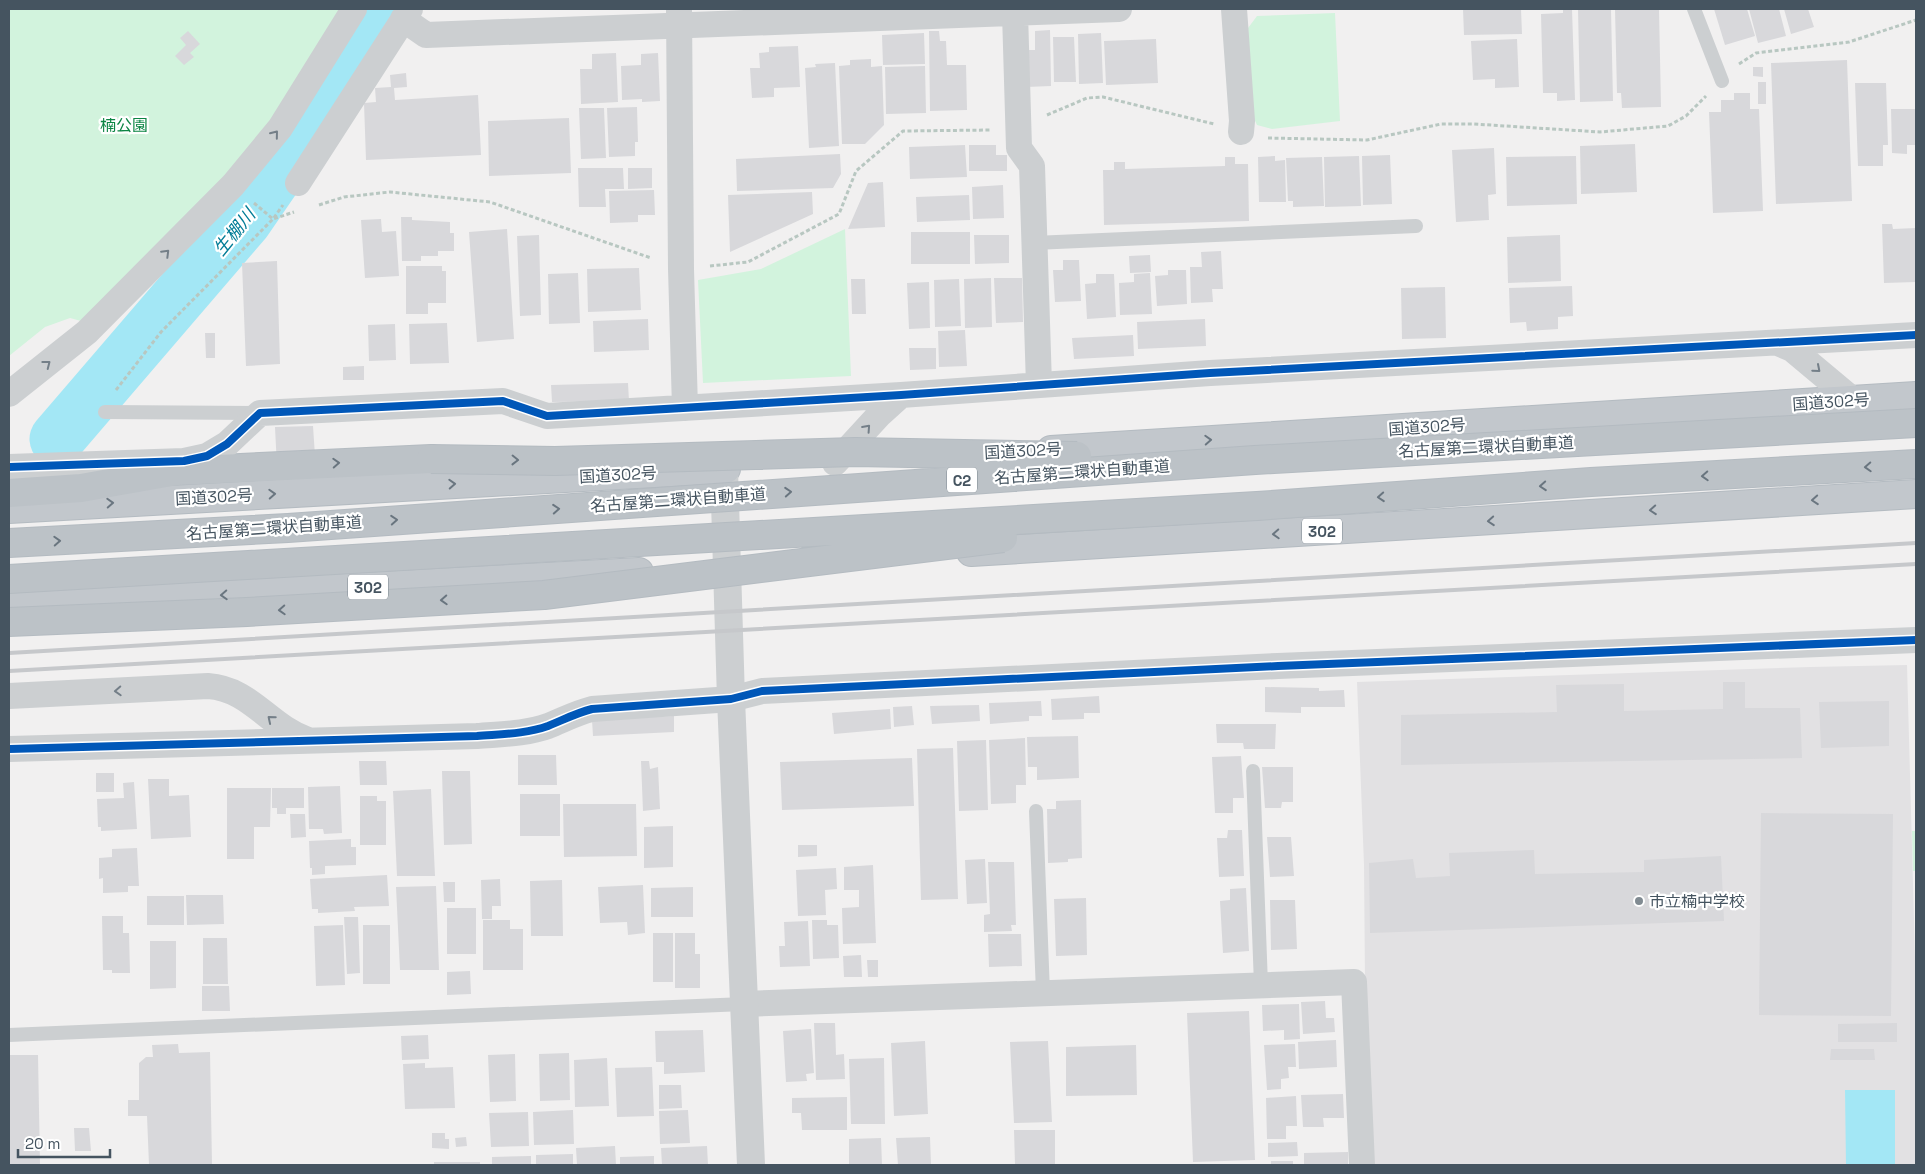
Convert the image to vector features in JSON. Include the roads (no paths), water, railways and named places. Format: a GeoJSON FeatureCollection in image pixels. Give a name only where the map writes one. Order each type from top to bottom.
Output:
{"type":"FeatureCollection","features":[{"type":"Feature","properties":{"kind":"highway","name":"国道302号"},"geometry":{"type":"LineString","coordinates":[[9,509],[835,463],[1916,396]]}},
{"type":"Feature","properties":{"kind":"highway","name":"名古屋第二環状自動車道"},"geometry":{"type":"LineString","coordinates":[[9,544],[288,528],[1255,460],[1916,423]]}},
{"type":"Feature","properties":{"kind":"highway"},"geometry":{"type":"LineString","coordinates":[[9,493],[81,488],[177,471],[431,459],[555,461],[855,452],[1255,460]]}},
{"type":"Feature","properties":{"kind":"highway"},"geometry":{"type":"LineString","coordinates":[[9,579],[1257,506],[1591,482],[1916,464]]}},
{"type":"Feature","properties":{"kind":"highway","name":"302"},"geometry":{"type":"LineString","coordinates":[[9,606],[727,566],[1916,494]]}},
{"type":"Feature","properties":{"kind":"highway"},"geometry":{"type":"LineString","coordinates":[[9,622],[257,612],[544,595],[1257,506]]}},
{"type":"Feature","properties":{"kind":"street"},"geometry":{"type":"LineString","coordinates":[[9,394],[87,332],[233,186],[280,128],[354,9]]}},
{"type":"Feature","properties":{"kind":"street"},"geometry":{"type":"LineString","coordinates":[[298,184],[407,14],[426,35],[679,17],[1015,13],[1119,9]]}},
{"type":"Feature","properties":{"kind":"street"},"geometry":{"type":"LineString","coordinates":[[1234,9],[1242,120],[1241,132]]}},
{"type":"Feature","properties":{"kind":"street"},"geometry":{"type":"LineString","coordinates":[[1015,13],[1019,148],[1032,166],[1039,385]]}},
{"type":"Feature","properties":{"kind":"street"},"geometry":{"type":"LineString","coordinates":[[679,17],[681,269],[685,408]]}},
{"type":"Feature","properties":{"kind":"street"},"geometry":{"type":"LineString","coordinates":[[9,467],[184,461],[208,456],[227,444],[260,413],[503,401],[547,416],[901,395],[1210,373],[1916,335]]}},
{"type":"Feature","properties":{"kind":"street"},"geometry":{"type":"LineString","coordinates":[[1778,342],[1792,349],[1853,400]]}},
{"type":"Feature","properties":{"kind":"street"},"geometry":{"type":"LineString","coordinates":[[835,463],[880,414],[901,395]]}},
{"type":"Feature","properties":{"kind":"street"},"geometry":{"type":"LineString","coordinates":[[724,469],[731,699],[751,1165]]}},
{"type":"Feature","properties":{"kind":"street"},"geometry":{"type":"LineString","coordinates":[[9,749],[477,736],[525,731],[547,726],[578,712],[592,709],[731,699],[772,690],[1278,666],[1916,640]]}},
{"type":"Feature","properties":{"kind":"street"},"geometry":{"type":"LineString","coordinates":[[9,696],[208,686],[222,687],[235,691],[281,728],[313,741]]}},
{"type":"Feature","properties":{"kind":"street"},"geometry":{"type":"LineString","coordinates":[[744,1004],[1354,982],[1362,1165]]}},
{"type":"Feature","properties":{"kind":"lane"},"geometry":{"type":"LineString","coordinates":[[1694,9],[1722,81]]}},
{"type":"Feature","properties":{"kind":"lane"},"geometry":{"type":"LineString","coordinates":[[1034,243],[1416,226]]}},
{"type":"Feature","properties":{"kind":"lane"},"geometry":{"type":"LineString","coordinates":[[105,412],[260,413]]}},
{"type":"Feature","properties":{"kind":"lane"},"geometry":{"type":"LineString","coordinates":[[1253,771],[1261,985]]}},
{"type":"Feature","properties":{"kind":"lane"},"geometry":{"type":"LineString","coordinates":[[1036,811],[1043,993]]}},
{"type":"Feature","properties":{"kind":"lane"},"geometry":{"type":"LineString","coordinates":[[9,1035],[744,1004]]}},
{"type":"Feature","properties":{"kind":"water"},"geometry":{"type":"Polygon","coordinates":[[[1845,1090],[1895,1090],[1895,1165],[1846,1165],[1845,1090]]]}},
{"type":"Feature","properties":{"kind":"waterway","name":"生棚川"},"geometry":{"type":"LineString","coordinates":[[57,439],[245,220],[390,9]]}},
{"type":"Feature","properties":{"kind":"railway"},"geometry":{"type":"LineString","coordinates":[[9,653],[1916,543]]}},
{"type":"Feature","properties":{"kind":"railway"},"geometry":{"type":"LineString","coordinates":[[9,671],[1916,564]]}},
{"type":"Feature","properties":{"kind":"place","name":"市立楠中学校"},"geometry":{"type":"Point","coordinates":[1639,901]}},
{"type":"Feature","properties":{"kind":"park label","name":"楠公園"},"geometry":{"type":"Point","coordinates":[124,125]}}]}
